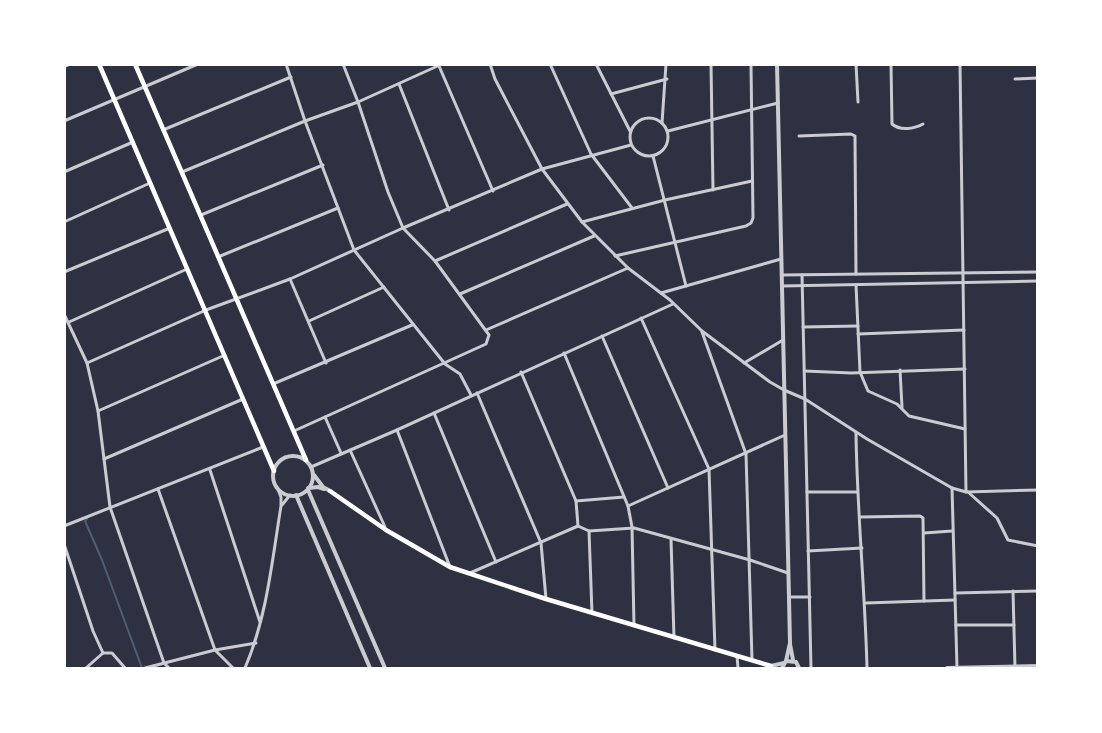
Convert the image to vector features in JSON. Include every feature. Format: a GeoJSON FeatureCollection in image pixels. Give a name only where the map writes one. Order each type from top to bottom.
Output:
{"type":"FeatureCollection","features":[{"type":"Feature","properties":{"kind":"main road"},"geometry":{"type":"LineString","coordinates":[[99,64],[207,310],[274,471]]}},
{"type":"Feature","properties":{"kind":"main road"},"geometry":{"type":"LineString","coordinates":[[135,64],[142,87],[164,130],[201,215],[234,301],[306,460]]}},
{"type":"Feature","properties":{"kind":"main road"},"geometry":{"type":"LineString","coordinates":[[330,491],[386,530],[450,567],[546,599],[770,667]]}},
{"type":"Feature","properties":{"kind":"street"},"geometry":{"type":"LineString","coordinates":[[64,67],[70,64]]}},
{"type":"Feature","properties":{"kind":"street"},"geometry":{"type":"LineString","coordinates":[[180,64],[183,71]]}},
{"type":"Feature","properties":{"kind":"street"},"geometry":{"type":"LineString","coordinates":[[64,121],[198,64]]}},
{"type":"Feature","properties":{"kind":"street"},"geometry":{"type":"LineString","coordinates":[[286,64],[304,121],[323,165],[354,250],[445,364],[460,374],[471,395]]}},
{"type":"Feature","properties":{"kind":"street"},"geometry":{"type":"LineString","coordinates":[[293,432],[486,344],[489,335],[435,261],[403,228],[343,64]]}},
{"type":"Feature","properties":{"kind":"street"},"geometry":{"type":"LineString","coordinates":[[490,64],[503,95],[542,169],[567,204],[594,236],[615,256],[674,303],[702,331],[784,390],[805,399],[856,432],[952,488],[967,492],[1038,490]]}},
{"type":"Feature","properties":{"kind":"street"},"geometry":{"type":"LineString","coordinates":[[550,64],[591,154],[632,208]]}},
{"type":"Feature","properties":{"kind":"street"},"geometry":{"type":"LineString","coordinates":[[596,64],[630,131],[631,145],[639,154],[653,156],[666,147],[668,131],[654,118],[644,118],[635,123],[630,131]]}},
{"type":"Feature","properties":{"kind":"street"},"geometry":{"type":"LineString","coordinates":[[662,123],[667,79],[666,64]]}},
{"type":"Feature","properties":{"kind":"street"},"geometry":{"type":"LineString","coordinates":[[711,64],[713,190]]}},
{"type":"Feature","properties":{"kind":"street"},"geometry":{"type":"LineString","coordinates":[[615,256],[751,223],[753,218],[751,64]]}},
{"type":"Feature","properties":{"kind":"street"},"geometry":{"type":"LineString","coordinates":[[777,64],[790,643],[793,660],[800,668]]}},
{"type":"Feature","properties":{"kind":"street"},"geometry":{"type":"LineString","coordinates":[[856,64],[858,102]]}},
{"type":"Feature","properties":{"kind":"street"},"geometry":{"type":"LineString","coordinates":[[891,64],[892,124],[900,128],[915,128],[923,124]]}},
{"type":"Feature","properties":{"kind":"street"},"geometry":{"type":"LineString","coordinates":[[960,64],[967,492],[1000,523],[1008,540],[1038,546]]}},
{"type":"Feature","properties":{"kind":"street"},"geometry":{"type":"LineString","coordinates":[[182,172],[304,121],[358,102],[440,65],[493,191]]}},
{"type":"Feature","properties":{"kind":"street"},"geometry":{"type":"LineString","coordinates":[[164,130],[291,77]]}},
{"type":"Feature","properties":{"kind":"street"},"geometry":{"type":"LineString","coordinates":[[1015,79],[1038,78]]}},
{"type":"Feature","properties":{"kind":"street"},"geometry":{"type":"LineString","coordinates":[[611,94],[667,79]]}},
{"type":"Feature","properties":{"kind":"street"},"geometry":{"type":"LineString","coordinates":[[399,84],[448,210]]}},
{"type":"Feature","properties":{"kind":"street"},"geometry":{"type":"LineString","coordinates":[[668,131],[778,104]]}},
{"type":"Feature","properties":{"kind":"street"},"geometry":{"type":"LineString","coordinates":[[799,136],[851,134],[855,136],[856,274]]}},
{"type":"Feature","properties":{"kind":"street"},"geometry":{"type":"LineString","coordinates":[[64,172],[133,142]]}},
{"type":"Feature","properties":{"kind":"street"},"geometry":{"type":"LineString","coordinates":[[87,363],[207,310],[290,279],[542,169],[631,145]]}},
{"type":"Feature","properties":{"kind":"street"},"geometry":{"type":"LineString","coordinates":[[653,156],[686,286]]}},
{"type":"Feature","properties":{"kind":"street"},"geometry":{"type":"LineString","coordinates":[[201,215],[323,165]]}},
{"type":"Feature","properties":{"kind":"street"},"geometry":{"type":"LineString","coordinates":[[582,222],[665,200],[752,181]]}},
{"type":"Feature","properties":{"kind":"street"},"geometry":{"type":"LineString","coordinates":[[64,222],[151,183]]}},
{"type":"Feature","properties":{"kind":"street"},"geometry":{"type":"LineString","coordinates":[[435,261],[567,204]]}},
{"type":"Feature","properties":{"kind":"street"},"geometry":{"type":"LineString","coordinates":[[218,257],[338,207]]}},
{"type":"Feature","properties":{"kind":"street"},"geometry":{"type":"LineString","coordinates":[[64,272],[170,228]]}},
{"type":"Feature","properties":{"kind":"street"},"geometry":{"type":"LineString","coordinates":[[460,294],[594,236]]}},
{"type":"Feature","properties":{"kind":"street"},"geometry":{"type":"LineString","coordinates":[[661,293],[782,259]]}},
{"type":"Feature","properties":{"kind":"street"},"geometry":{"type":"LineString","coordinates":[[69,322],[188,268]]}},
{"type":"Feature","properties":{"kind":"street"},"geometry":{"type":"LineString","coordinates":[[486,330],[628,268]]}},
{"type":"Feature","properties":{"kind":"street"},"geometry":{"type":"LineString","coordinates":[[782,275],[1038,272]]}},
{"type":"Feature","properties":{"kind":"street"},"geometry":{"type":"LineString","coordinates":[[802,275],[811,669]]}},
{"type":"Feature","properties":{"kind":"street"},"geometry":{"type":"LineString","coordinates":[[290,279],[326,363]]}},
{"type":"Feature","properties":{"kind":"street"},"geometry":{"type":"LineString","coordinates":[[782,286],[1038,281]]}},
{"type":"Feature","properties":{"kind":"street"},"geometry":{"type":"LineString","coordinates":[[856,285],[860,372],[868,391],[902,407]]}},
{"type":"Feature","properties":{"kind":"street"},"geometry":{"type":"LineString","coordinates":[[309,321],[384,287]]}},
{"type":"Feature","properties":{"kind":"street"},"geometry":{"type":"LineString","coordinates":[[311,467],[674,303]]}},
{"type":"Feature","properties":{"kind":"street"},"geometry":{"type":"LineString","coordinates":[[64,314],[87,363],[98,411],[110,507],[164,663],[169,669]]}},
{"type":"Feature","properties":{"kind":"street"},"geometry":{"type":"LineString","coordinates":[[641,318],[709,469],[715,650]]}},
{"type":"Feature","properties":{"kind":"street"},"geometry":{"type":"LineString","coordinates":[[273,384],[412,325]]}},
{"type":"Feature","properties":{"kind":"street"},"geometry":{"type":"LineString","coordinates":[[803,327],[858,326]]}},
{"type":"Feature","properties":{"kind":"street"},"geometry":{"type":"LineString","coordinates":[[858,334],[964,330]]}},
{"type":"Feature","properties":{"kind":"street"},"geometry":{"type":"LineString","coordinates":[[702,331],[746,454],[752,661]]}},
{"type":"Feature","properties":{"kind":"street"},"geometry":{"type":"LineString","coordinates":[[602,336],[668,488]]}},
{"type":"Feature","properties":{"kind":"street"},"geometry":{"type":"LineString","coordinates":[[744,363],[783,340]]}},
{"type":"Feature","properties":{"kind":"street"},"geometry":{"type":"LineString","coordinates":[[564,353],[628,506],[632,527],[634,626]]}},
{"type":"Feature","properties":{"kind":"street"},"geometry":{"type":"LineString","coordinates":[[98,411],[225,355]]}},
{"type":"Feature","properties":{"kind":"street"},"geometry":{"type":"LineString","coordinates":[[805,371],[964,369]]}},
{"type":"Feature","properties":{"kind":"street"},"geometry":{"type":"LineString","coordinates":[[900,370],[904,412],[909,416],[965,429]]}},
{"type":"Feature","properties":{"kind":"street"},"geometry":{"type":"LineString","coordinates":[[521,372],[576,501],[579,526]]}},
{"type":"Feature","properties":{"kind":"street"},"geometry":{"type":"LineString","coordinates":[[477,393],[541,543],[546,599]]}},
{"type":"Feature","properties":{"kind":"street"},"geometry":{"type":"LineString","coordinates":[[104,459],[244,399]]}},
{"type":"Feature","properties":{"kind":"street"},"geometry":{"type":"LineString","coordinates":[[434,413],[496,561]]}},
{"type":"Feature","properties":{"kind":"street"},"geometry":{"type":"LineString","coordinates":[[325,417],[341,453]]}},
{"type":"Feature","properties":{"kind":"street"},"geometry":{"type":"LineString","coordinates":[[397,430],[450,567]]}},
{"type":"Feature","properties":{"kind":"street"},"geometry":{"type":"LineString","coordinates":[[856,432],[856,492],[866,603],[867,669]]}},
{"type":"Feature","properties":{"kind":"street"},"geometry":{"type":"LineString","coordinates":[[628,506],[785,435]]}},
{"type":"Feature","properties":{"kind":"street"},"geometry":{"type":"LineString","coordinates":[[64,526],[264,447]]}},
{"type":"Feature","properties":{"kind":"street"},"geometry":{"type":"LineString","coordinates":[[350,450],[386,530]]}},
{"type":"Feature","properties":{"kind":"street"},"geometry":{"type":"LineString","coordinates":[[245,669],[261,625],[280,506],[281,497],[274,480],[274,471],[278,464],[286,458],[296,456],[306,460],[323,487],[330,491]]}},
{"type":"Feature","properties":{"kind":"street"},"geometry":{"type":"LineString","coordinates":[[210,470],[261,625]]}},
{"type":"Feature","properties":{"kind":"street"},"geometry":{"type":"LineString","coordinates":[[313,474],[308,489],[385,669]]}},
{"type":"Feature","properties":{"kind":"street"},"geometry":{"type":"LineString","coordinates":[[277,487],[290,495],[318,487],[330,491]]}},
{"type":"Feature","properties":{"kind":"street"},"geometry":{"type":"LineString","coordinates":[[952,488],[957,668]]}},
{"type":"Feature","properties":{"kind":"street"},"geometry":{"type":"LineString","coordinates":[[159,489],[215,650],[233,669]]}},
{"type":"Feature","properties":{"kind":"street"},"geometry":{"type":"LineString","coordinates":[[807,492],[856,492]]}},
{"type":"Feature","properties":{"kind":"street"},"geometry":{"type":"LineString","coordinates":[[280,506],[290,495]]}},
{"type":"Feature","properties":{"kind":"street"},"geometry":{"type":"LineString","coordinates":[[296,495],[370,669]]}},
{"type":"Feature","properties":{"kind":"street"},"geometry":{"type":"LineString","coordinates":[[576,501],[624,497]]}},
{"type":"Feature","properties":{"kind":"street"},"geometry":{"type":"LineString","coordinates":[[860,517],[920,516],[924,520],[924,601]]}},
{"type":"Feature","properties":{"kind":"street"},"geometry":{"type":"LineString","coordinates":[[468,574],[579,526]]}},
{"type":"Feature","properties":{"kind":"street"},"geometry":{"type":"LineString","coordinates":[[579,526],[588,531],[632,527],[788,573]]}},
{"type":"Feature","properties":{"kind":"street"},"geometry":{"type":"LineString","coordinates":[[588,531],[592,613]]}},
{"type":"Feature","properties":{"kind":"street"},"geometry":{"type":"LineString","coordinates":[[924,534],[952,531]]}},
{"type":"Feature","properties":{"kind":"street"},"geometry":{"type":"LineString","coordinates":[[671,538],[674,638]]}},
{"type":"Feature","properties":{"kind":"street"},"geometry":{"type":"LineString","coordinates":[[64,544],[103,653]]}},
{"type":"Feature","properties":{"kind":"street"},"geometry":{"type":"LineString","coordinates":[[808,551],[862,548]]}},
{"type":"Feature","properties":{"kind":"street"},"geometry":{"type":"LineString","coordinates":[[1013,591],[1015,668]]}},
{"type":"Feature","properties":{"kind":"street"},"geometry":{"type":"LineString","coordinates":[[955,593],[1038,591]]}},
{"type":"Feature","properties":{"kind":"street"},"geometry":{"type":"LineString","coordinates":[[789,597],[810,597]]}},
{"type":"Feature","properties":{"kind":"street"},"geometry":{"type":"LineString","coordinates":[[866,603],[955,600]]}},
{"type":"Feature","properties":{"kind":"street"},"geometry":{"type":"LineString","coordinates":[[956,626],[1014,625]]}},
{"type":"Feature","properties":{"kind":"street"},"geometry":{"type":"LineString","coordinates":[[145,669],[215,650],[256,643]]}},
{"type":"Feature","properties":{"kind":"street"},"geometry":{"type":"LineString","coordinates":[[782,669],[790,643]]}},
{"type":"Feature","properties":{"kind":"street"},"geometry":{"type":"LineString","coordinates":[[86,669],[103,653],[112,653],[125,669]]}},
{"type":"Feature","properties":{"kind":"street"},"geometry":{"type":"LineString","coordinates":[[737,657],[738,669]]}},
{"type":"Feature","properties":{"kind":"street"},"geometry":{"type":"LineString","coordinates":[[770,667],[793,660]]}},
{"type":"Feature","properties":{"kind":"street"},"geometry":{"type":"LineString","coordinates":[[947,669],[1038,666]]}},
{"type":"Feature","properties":{"kind":"waterway"},"geometry":{"type":"LineString","coordinates":[[87,519],[85,521],[142,668]]}}]}
